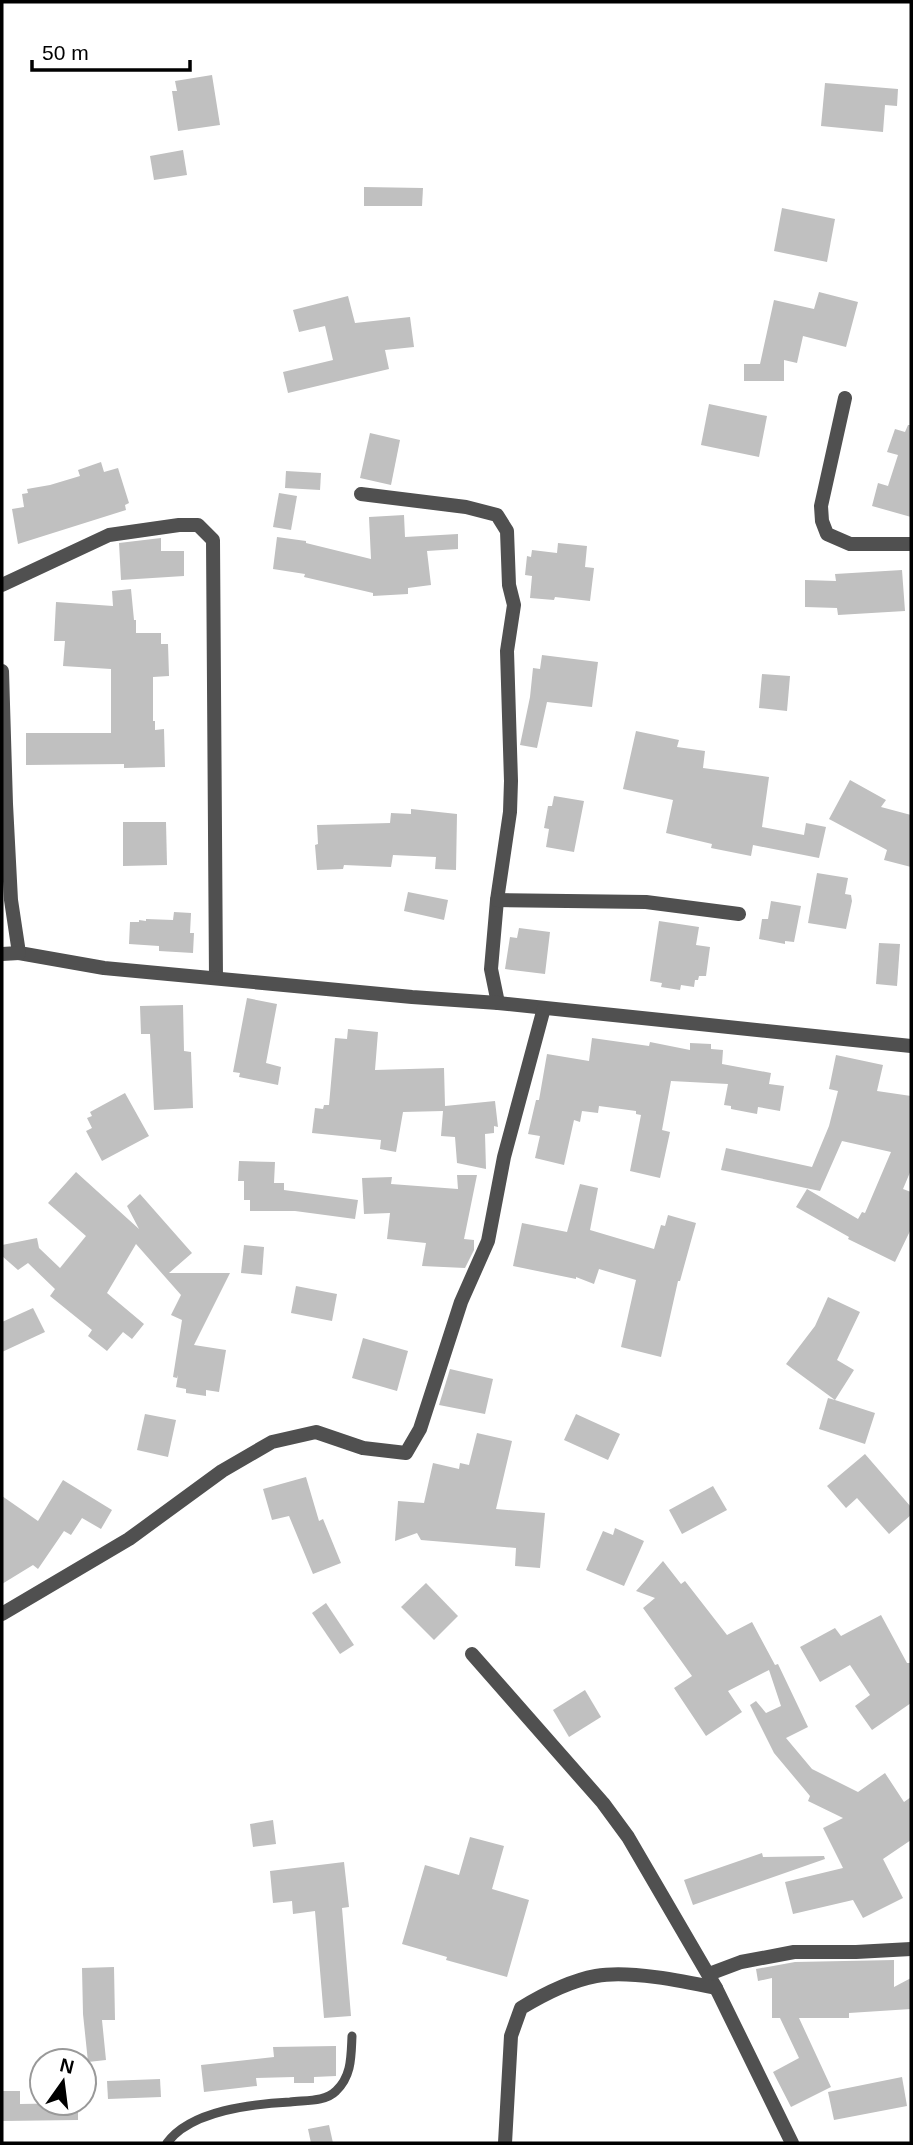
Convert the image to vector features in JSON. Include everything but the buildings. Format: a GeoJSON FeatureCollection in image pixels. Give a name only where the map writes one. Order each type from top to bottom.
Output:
{"type":"FeatureCollection","features":[{"type":"Feature","properties":{"kind":"street"},"geometry":{"type":"LineString","coordinates":[[845,398],[821,506],[822,521],[827,534],[850,544],[911,544]]}},
{"type":"Feature","properties":{"kind":"street"},"geometry":{"type":"LineString","coordinates":[[360,494],[466,507],[497,515],[507,531],[509,585],[514,605],[507,651],[511,781],[510,812],[497,900],[491,969],[498,1003]]}},
{"type":"Feature","properties":{"kind":"street"},"geometry":{"type":"LineString","coordinates":[[2,585],[109,535],[179,525],[198,525],[213,540],[216,978]]}},
{"type":"Feature","properties":{"kind":"street"},"geometry":{"type":"LineString","coordinates":[[2,671],[11,900],[19,953]]}},
{"type":"Feature","properties":{"kind":"street"},"geometry":{"type":"LineString","coordinates":[[497,900],[646,902],[739,914]]}},
{"type":"Feature","properties":{"kind":"street"},"geometry":{"type":"LineString","coordinates":[[2,954],[19,953],[104,968],[498,1003],[911,1046]]}},
{"type":"Feature","properties":{"kind":"street"},"geometry":{"type":"LineString","coordinates":[[2,1614],[129,1539],[222,1471],[272,1442],[316,1432],[363,1448],[406,1453],[420,1429],[461,1302],[488,1241],[504,1157],[544,1008]]}},
{"type":"Feature","properties":{"kind":"street"},"geometry":{"type":"LineString","coordinates":[[472,1654],[603,1803],[622,1829],[709,1975],[792,2143]]}},
{"type":"Feature","properties":{"kind":"street"},"geometry":{"type":"LineString","coordinates":[[709,1975],[741,1962],[794,1952],[911,1949]]}},
{"type":"Feature","properties":{"kind":"street"},"geometry":{"type":"LineString","coordinates":[[505,2143],[511,2036],[520,2008],[552,1989],[597,1976],[639,1976],[685,1981],[716,1988]]}},
{"type":"Feature","properties":{"kind":"lane"},"geometry":{"type":"LineString","coordinates":[[167,2143],[177,2132],[211,2114],[256,2104],[322,2099],[336,2092],[351,2065],[352,2036]]}}]}
